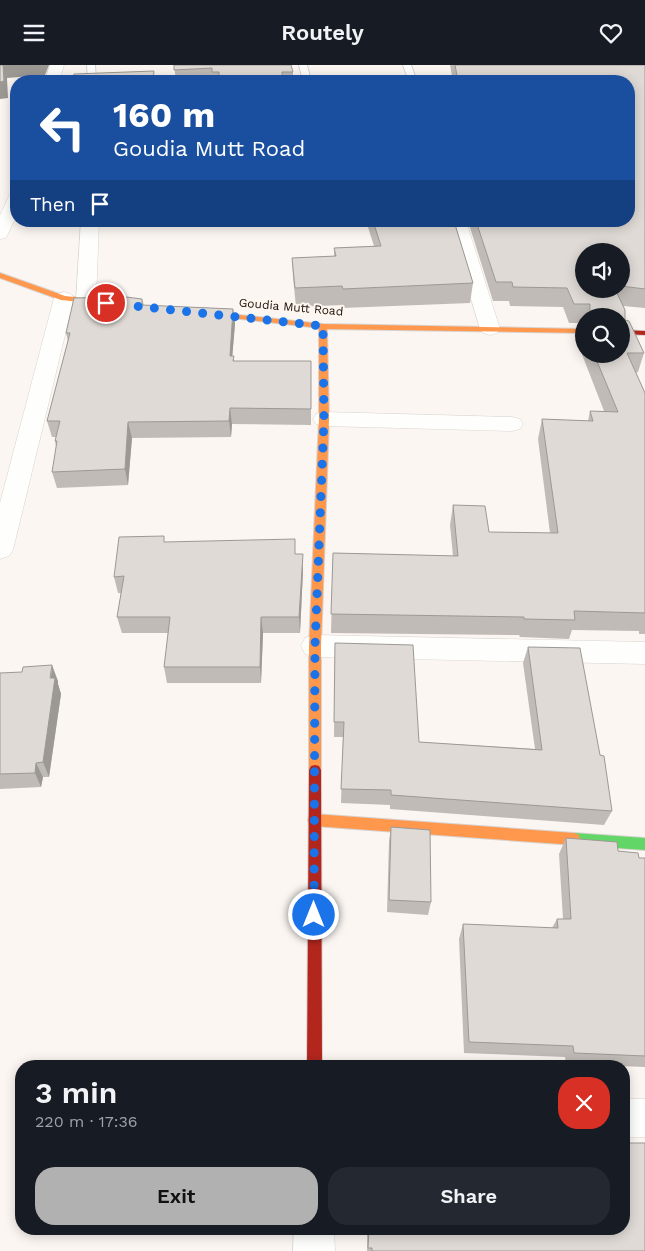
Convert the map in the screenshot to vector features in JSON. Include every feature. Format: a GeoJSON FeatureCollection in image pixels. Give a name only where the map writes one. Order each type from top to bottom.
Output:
{"type":"FeatureCollection","features":[{"type":"Feature","properties":{"kind":"street"},"geometry":{"type":"LineString","coordinates":[[0,234],[10,212]]}},
{"type":"Feature","properties":{"kind":"street"},"geometry":{"type":"LineString","coordinates":[[86,301],[90,227]]}},
{"type":"Feature","properties":{"kind":"street"},"geometry":{"type":"LineString","coordinates":[[459,227],[490,329]]}},
{"type":"Feature","properties":{"kind":"street"},"geometry":{"type":"LineString","coordinates":[[0,275],[64,298],[125,305]]}},
{"type":"Feature","properties":{"kind":"street"},"geometry":{"type":"LineString","coordinates":[[0,550],[64,298]]}},
{"type":"Feature","properties":{"kind":"street","name":"Goudia Mutt Road"},"geometry":{"type":"LineString","coordinates":[[185,311],[323,326],[575,331]]}},
{"type":"Feature","properties":{"kind":"street"},"geometry":{"type":"LineString","coordinates":[[314,1060],[315,646],[324,419],[323,326]]}},
{"type":"Feature","properties":{"kind":"street"},"geometry":{"type":"LineString","coordinates":[[630,332],[645,333]]}},
{"type":"Feature","properties":{"kind":"street"},"geometry":{"type":"LineString","coordinates":[[324,419],[512,425]]}},
{"type":"Feature","properties":{"kind":"street"},"geometry":{"type":"LineString","coordinates":[[315,646],[645,653]]}},
{"type":"Feature","properties":{"kind":"street"},"geometry":{"type":"LineString","coordinates":[[314,821],[645,844]]}},
{"type":"Feature","properties":{"kind":"street"},"geometry":{"type":"LineString","coordinates":[[630,1118],[645,1118]]}},
{"type":"Feature","properties":{"kind":"street"},"geometry":{"type":"LineString","coordinates":[[314,1235],[314,1251]]}},
{"type":"Feature","properties":{"kind":"building"},"geometry":{"type":"Polygon","coordinates":[[[0,65],[3,65],[4,81],[0,82],[0,65]]]}},
{"type":"Feature","properties":{"kind":"building"},"geometry":{"type":"Polygon","coordinates":[[[174,65],[291,65],[293,72],[282,72],[282,75],[219,75],[219,72],[212,72],[212,68],[174,70],[174,65]]]}},
{"type":"Feature","properties":{"kind":"building"},"geometry":{"type":"Polygon","coordinates":[[[455,65],[645,65],[645,289],[630,287],[630,243],[575,243],[575,298],[619,298],[624,308],[590,308],[590,304],[574,304],[567,288],[513,287],[512,282],[496,282],[478,227],[635,227],[635,75],[457,75],[455,65]]]}},
{"type":"Feature","properties":{"kind":"building"},"geometry":{"type":"Polygon","coordinates":[[[154,71],[154,75],[74,74],[154,71]]]}},
{"type":"Feature","properties":{"kind":"building"},"geometry":{"type":"Polygon","coordinates":[[[375,227],[456,227],[473,283],[343,289],[342,286],[295,288],[292,258],[336,256],[334,248],[381,246],[375,227]]]}},
{"type":"Feature","properties":{"kind":"building"},"geometry":{"type":"Polygon","coordinates":[[[126,297],[142,299],[142,305],[233,309],[230,356],[234,356],[233,361],[311,361],[311,409],[230,408],[229,421],[128,422],[125,469],[52,472],[57,441],[55,441],[60,421],[47,421],[70,333],[66,333],[74,298],[126,297]]]}},
{"type":"Feature","properties":{"kind":"building"},"geometry":{"type":"Polygon","coordinates":[[[630,323],[644,353],[630,353],[630,323]]]}},
{"type":"Feature","properties":{"kind":"building"},"geometry":{"type":"Polygon","coordinates":[[[630,360],[645,393],[645,613],[574,611],[575,620],[524,619],[524,617],[331,614],[333,553],[458,556],[453,505],[485,506],[489,532],[558,533],[542,419],[593,421],[590,411],[618,412],[598,363],[630,363],[630,360]]]}},
{"type":"Feature","properties":{"kind":"building"},"geometry":{"type":"Polygon","coordinates":[[[164,536],[164,542],[295,539],[295,554],[303,554],[299,617],[261,617],[260,667],[164,667],[170,617],[117,617],[124,576],[114,577],[119,537],[164,536]]]}},
{"type":"Feature","properties":{"kind":"building"},"geometry":{"type":"Polygon","coordinates":[[[335,643],[413,645],[419,742],[542,750],[528,647],[580,648],[600,755],[604,756],[612,811],[391,795],[391,790],[341,789],[344,722],[334,722],[335,643]]]}},
{"type":"Feature","properties":{"kind":"building"},"geometry":{"type":"Polygon","coordinates":[[[52,665],[50,678],[55,678],[43,762],[36,763],[35,773],[0,774],[0,673],[22,672],[23,667],[52,665]]]}},
{"type":"Feature","properties":{"kind":"building"},"geometry":{"type":"Polygon","coordinates":[[[391,827],[430,830],[431,902],[389,900],[391,827]]]}},
{"type":"Feature","properties":{"kind":"building"},"geometry":{"type":"Polygon","coordinates":[[[566,838],[617,842],[618,851],[638,853],[639,858],[645,858],[645,1056],[574,1053],[573,1046],[469,1042],[463,924],[558,928],[557,919],[571,919],[566,838]]]}},
{"type":"Feature","properties":{"kind":"building"},"geometry":{"type":"Polygon","coordinates":[[[630,1143],[645,1143],[645,1251],[372,1251],[372,1248],[368,1248],[369,1235],[630,1235],[630,1143]]]}},
{"type":"Feature","properties":{"kind":"traffic: fast"},"geometry":{"type":"LineString","coordinates":[[574,839],[645,844]]}},
{"type":"Feature","properties":{"kind":"traffic: slow"},"geometry":{"type":"LineString","coordinates":[[0,275],[64,298],[111,303]]}},
{"type":"Feature","properties":{"kind":"traffic: slow"},"geometry":{"type":"LineString","coordinates":[[196,312],[323,326],[575,331]]}},
{"type":"Feature","properties":{"kind":"traffic: slow"},"geometry":{"type":"LineString","coordinates":[[315,770],[315,646],[324,419],[323,326]]}},
{"type":"Feature","properties":{"kind":"traffic: slow"},"geometry":{"type":"LineString","coordinates":[[314,820],[574,839]]}},
{"type":"Feature","properties":{"kind":"traffic: jam"},"geometry":{"type":"LineString","coordinates":[[630,332],[645,333]]}},
{"type":"Feature","properties":{"kind":"traffic: jam"},"geometry":{"type":"LineString","coordinates":[[314,1060],[315,770]]}},
{"type":"Feature","properties":{"kind":"route"},"geometry":{"type":"LineString","coordinates":[[106,303],[323,326],[324,419],[315,646],[314,915]]}}]}
